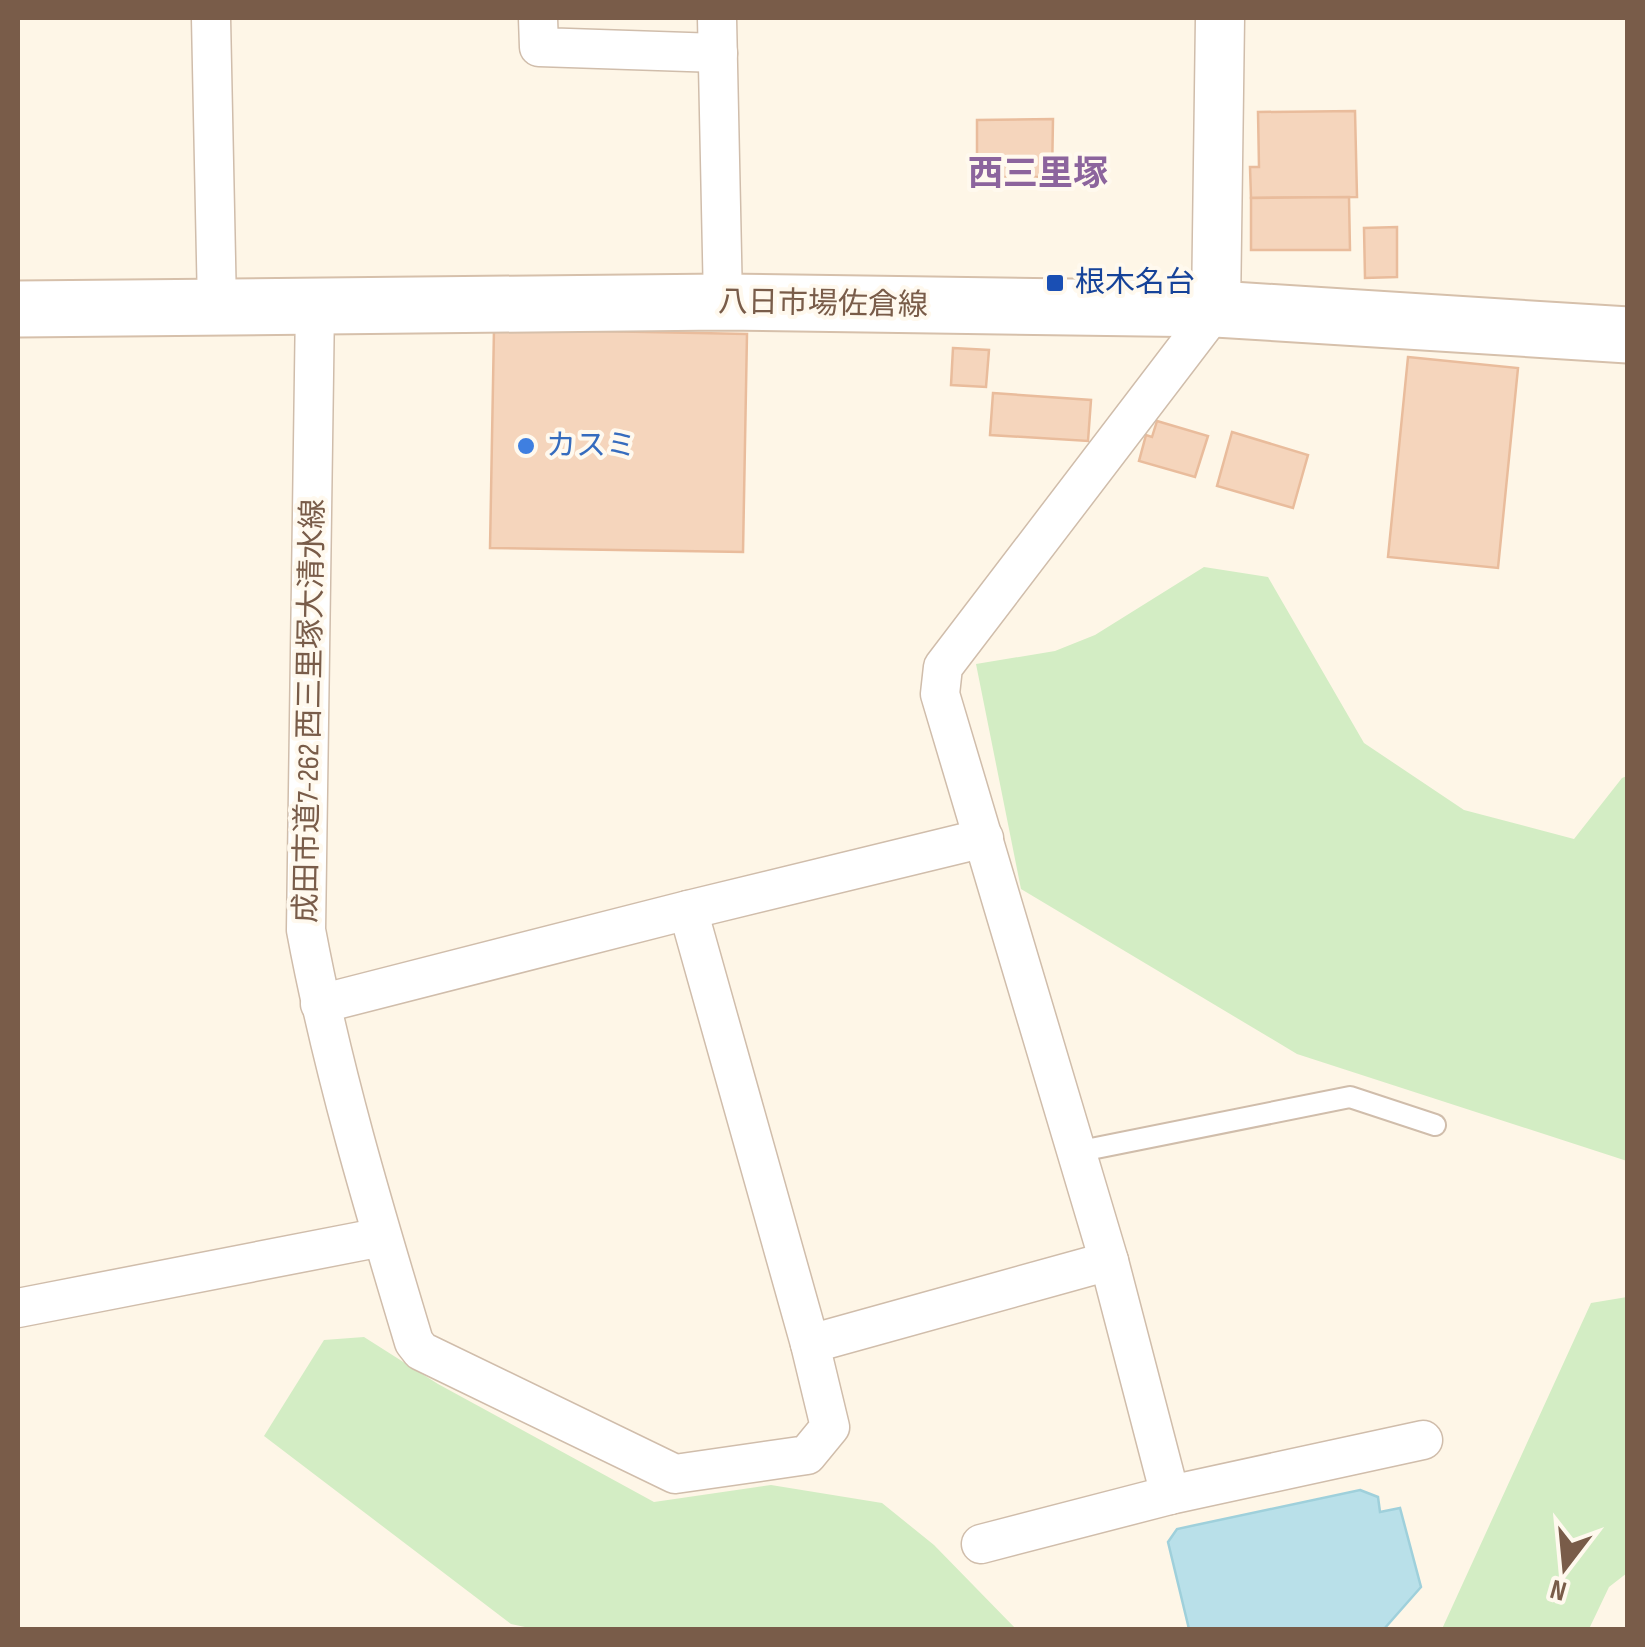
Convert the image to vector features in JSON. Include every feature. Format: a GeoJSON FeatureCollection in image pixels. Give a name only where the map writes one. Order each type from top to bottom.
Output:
{"type":"FeatureCollection","features":[{"type":"Feature","properties":{"kind":"main road","name":"八日市場佐倉線"},"geometry":{"type":"LineString","coordinates":[[18,309],[723,302],[1216,309],[1628,335]]}},
{"type":"Feature","properties":{"kind":"street"},"geometry":{"type":"LineString","coordinates":[[211,18],[217,308]]}},
{"type":"Feature","properties":{"kind":"street"},"geometry":{"type":"LineString","coordinates":[[538,18],[539,47],[718,35],[723,302]]}},
{"type":"Feature","properties":{"kind":"street"},"geometry":{"type":"LineString","coordinates":[[1170,1495],[1109,1261],[940,694],[942,667],[1216,309],[1220,18]]}},
{"type":"Feature","properties":{"kind":"street","name":"成田市道7-262 西三里塚大清水線"},"geometry":{"type":"LineString","coordinates":[[316,305],[306,930],[320,1004],[414,1342],[421,1352],[675,1474],[807,1455],[830,1427],[810,1344]]}},
{"type":"Feature","properties":{"kind":"street"},"geometry":{"type":"LineString","coordinates":[[320,1004],[984,838]]}},
{"type":"Feature","properties":{"kind":"street"},"geometry":{"type":"LineString","coordinates":[[688,910],[810,1344],[1109,1261]]}},
{"type":"Feature","properties":{"kind":"street"},"geometry":{"type":"LineString","coordinates":[[18,1308],[382,1237]]}},
{"type":"Feature","properties":{"kind":"street"},"geometry":{"type":"LineString","coordinates":[[981,1544],[1170,1495],[1423,1440]]}},
{"type":"Feature","properties":{"kind":"lane"},"geometry":{"type":"LineString","coordinates":[[1076,1152],[1350,1097],[1435,1124]]}},
{"type":"Feature","properties":{"kind":"green space"},"geometry":{"type":"Polygon","coordinates":[[[1204,567],[1268,577],[1364,743],[1464,810],[1574,839],[1627,776],[1627,1161],[1297,1054],[1021,889],[976,664],[1055,651],[1095,635],[1204,567]]]}},
{"type":"Feature","properties":{"kind":"green space"},"geometry":{"type":"Polygon","coordinates":[[[1627,1297],[1627,1573],[1609,1587],[1589,1629],[1442,1629],[1591,1303],[1627,1297]]]}},
{"type":"Feature","properties":{"kind":"green space"},"geometry":{"type":"Polygon","coordinates":[[[364,1337],[438,1384],[654,1502],[771,1485],[882,1503],[934,1545],[1016,1629],[539,1630],[511,1624],[264,1436],[324,1340],[364,1337]]]}},
{"type":"Feature","properties":{"kind":"water"},"geometry":{"type":"Polygon","coordinates":[[[1360,1490],[1378,1497],[1380,1512],[1400,1508],[1421,1587],[1384,1629],[1189,1629],[1168,1542],[1177,1529],[1360,1490]]]}},
{"type":"Feature","properties":{"kind":"building"},"geometry":{"type":"Polygon","coordinates":[[[1355,111],[1357,197],[1251,198],[1250,167],[1259,167],[1258,112],[1355,111]]]}},
{"type":"Feature","properties":{"kind":"building"},"geometry":{"type":"Polygon","coordinates":[[[1053,119],[1052,177],[977,177],[977,120],[1053,119]]]}},
{"type":"Feature","properties":{"kind":"building"},"geometry":{"type":"Polygon","coordinates":[[[1349,197],[1350,250],[1251,250],[1251,198],[1349,197]]]}},
{"type":"Feature","properties":{"kind":"building"},"geometry":{"type":"Polygon","coordinates":[[[1397,227],[1397,277],[1365,278],[1364,228],[1397,227]]]}},
{"type":"Feature","properties":{"kind":"building"},"geometry":{"type":"Polygon","coordinates":[[[494,329],[747,334],[743,552],[490,548],[494,329]]]}},
{"type":"Feature","properties":{"kind":"building"},"geometry":{"type":"Polygon","coordinates":[[[953,348],[989,350],[986,387],[951,385],[953,348]]]}},
{"type":"Feature","properties":{"kind":"building"},"geometry":{"type":"Polygon","coordinates":[[[1408,357],[1518,368],[1498,568],[1388,557],[1408,357]]]}},
{"type":"Feature","properties":{"kind":"building"},"geometry":{"type":"Polygon","coordinates":[[[993,393],[1091,400],[1088,441],[990,435],[993,393]]]}},
{"type":"Feature","properties":{"kind":"building"},"geometry":{"type":"Polygon","coordinates":[[[1157,421],[1208,436],[1195,477],[1139,461],[1146,435],[1152,437],[1157,421]]]}},
{"type":"Feature","properties":{"kind":"building"},"geometry":{"type":"Polygon","coordinates":[[[1232,432],[1308,455],[1293,508],[1217,486],[1232,432]]]}},
{"type":"Feature","properties":{"kind":"place","name":"根木名台"},"geometry":{"type":"Point","coordinates":[1055,283]}},
{"type":"Feature","properties":{"kind":"place","name":"カスミ"},"geometry":{"type":"Point","coordinates":[526,446]}},
{"type":"Feature","properties":{"kind":"district","name":"西三里塚"},"geometry":{"type":"Point","coordinates":[1038,174]}}]}
